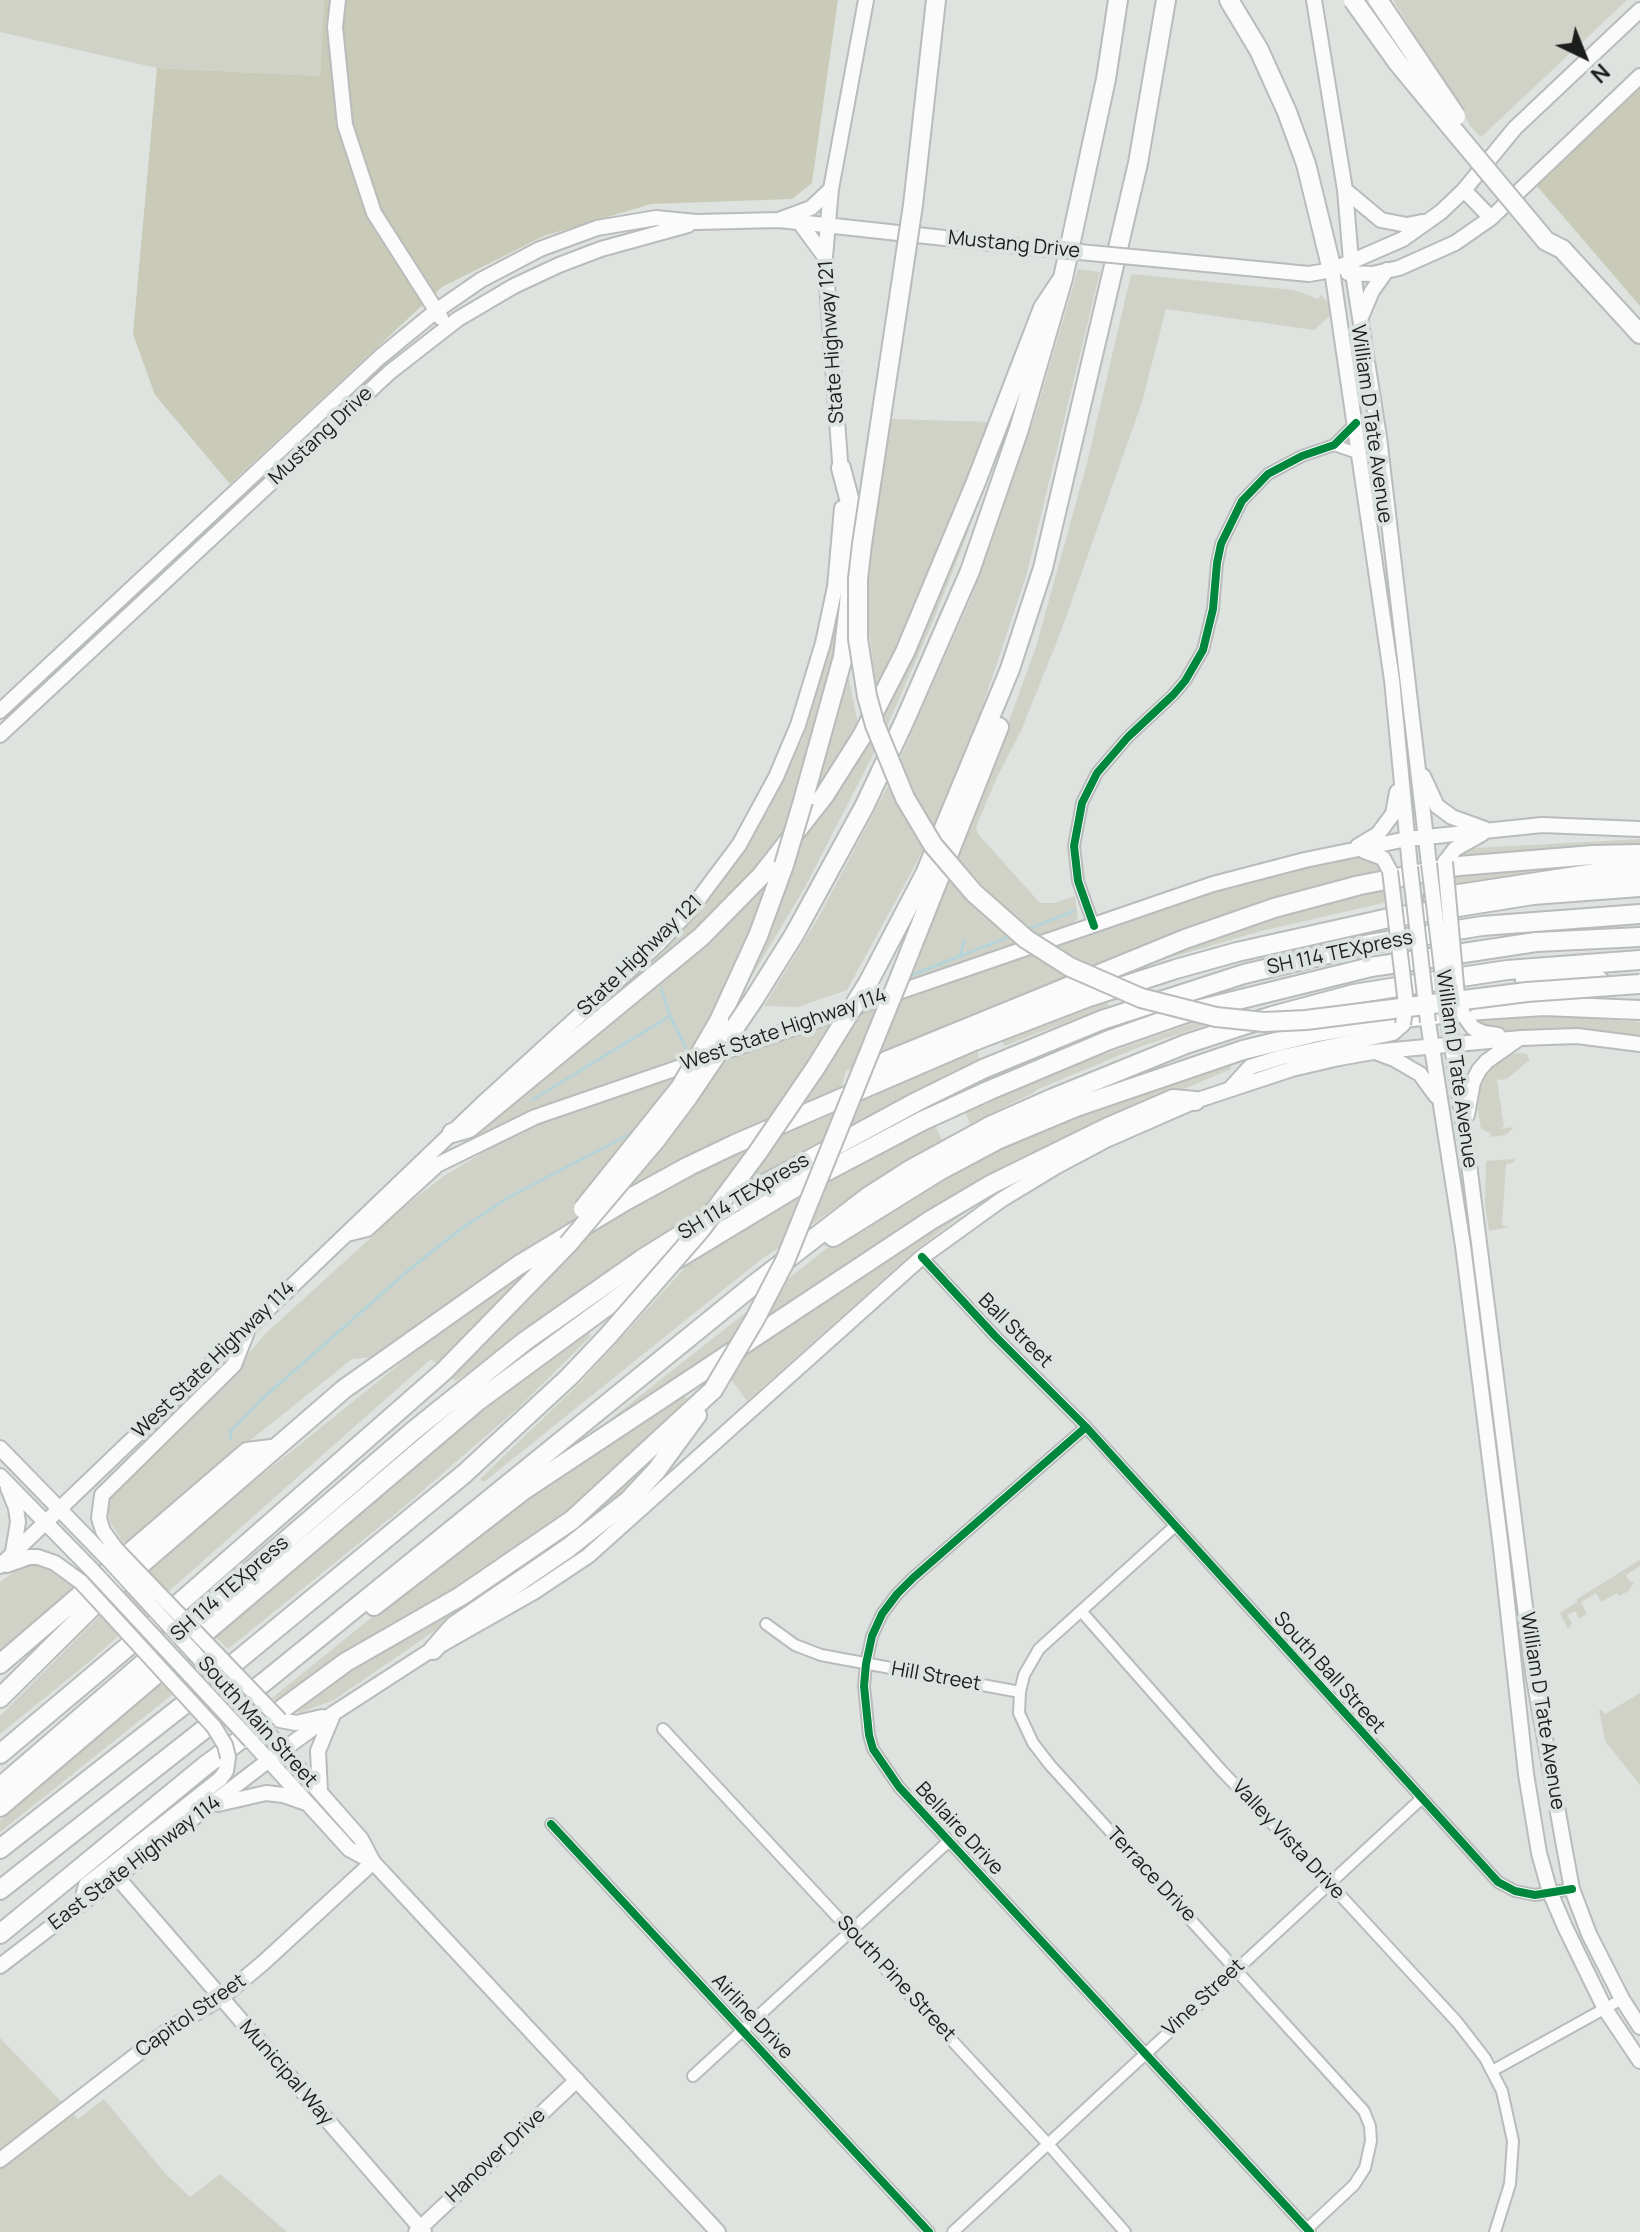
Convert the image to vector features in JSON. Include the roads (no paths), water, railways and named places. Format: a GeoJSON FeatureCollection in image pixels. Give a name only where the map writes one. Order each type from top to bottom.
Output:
{"type":"FeatureCollection","features":[{"type":"Feature","properties":{"kind":"highway"},"geometry":{"type":"LineString","coordinates":[[936,0],[913,205],[858,579],[858,639],[867,696],[895,777],[933,845],[974,893],[1019,933],[1070,967],[1119,991],[1161,1005],[1216,1017],[1264,1022],[1306,1020],[1527,992],[1640,982]]}},
{"type":"Feature","properties":{"kind":"highway"},"geometry":{"type":"LineString","coordinates":[[0,1754],[176,1606],[444,1371],[568,1244],[619,1186],[663,1130],[754,999],[840,853],[931,663],[970,571],[1019,429],[1063,278],[1103,94],[1118,0]]}},
{"type":"Feature","properties":{"kind":"highway"},"geometry":{"type":"LineString","coordinates":[[0,1849],[181,1707],[418,1513],[517,1427],[607,1337],[701,1229],[816,1067],[868,983],[925,874],[1010,669],[1043,568],[1079,424],[1138,163],[1166,0]]}},
{"type":"Feature","properties":{"kind":"highway"},"geometry":{"type":"LineString","coordinates":[[1229,0],[1259,50],[1287,112],[1306,164],[1332,270]]}},
{"type":"Feature","properties":{"kind":"highway"},"geometry":{"type":"LineString","coordinates":[[1353,0],[1398,63],[1546,241],[1562,249]]}},
{"type":"Feature","properties":{"kind":"highway"},"geometry":{"type":"LineString","coordinates":[[1378,0],[1465,129],[1555,236],[1562,249],[1640,334]]}},
{"type":"Feature","properties":{"kind":"highway"},"geometry":{"type":"LineString","coordinates":[[452,1133],[469,1128],[701,937],[761,876],[824,796],[862,736],[905,652],[976,482],[1043,308],[1063,278]]}},
{"type":"Feature","properties":{"kind":"highway"},"geometry":{"type":"LineString","coordinates":[[568,1244],[576,1219],[680,1088],[719,1021],[758,936],[784,865],[843,657],[852,549],[850,502],[841,468]]}},
{"type":"Feature","properties":{"kind":"highway"},"geometry":{"type":"LineString","coordinates":[[433,1650],[454,1626],[568,1548],[629,1500],[674,1448],[755,1319],[785,1261],[1010,698],[1010,669]]}},
{"type":"Feature","properties":{"kind":"highway"},"geometry":{"type":"LineString","coordinates":[[861,1088],[886,1061],[1185,939],[1274,908],[1360,885],[1459,866],[1640,854]]}},
{"type":"Feature","properties":{"kind":"highway"},"geometry":{"type":"LineString","coordinates":[[1269,945],[1286,931],[1457,893],[1640,869]]}},
{"type":"Feature","properties":{"kind":"highway"},"geometry":{"type":"LineString","coordinates":[[0,1698],[93,1606],[344,1389],[546,1249],[689,1166],[861,1088],[1086,998],[1176,969],[1389,918],[1533,895],[1640,887]]}},
{"type":"Feature","properties":{"kind":"highway","name":"SH 114 TEXpress"},"geometry":{"type":"LineString","coordinates":[[0,1787],[413,1431],[525,1341],[642,1259],[748,1193],[904,1108],[983,1069],[1102,1020],[1244,974],[1370,944],[1482,926],[1640,914]]}},
{"type":"Feature","properties":{"kind":"highway","name":"SH 114 TEXpress"},"geometry":{"type":"LineString","coordinates":[[0,1807],[478,1401],[644,1279],[791,1190],[922,1121],[990,1090],[1094,1046],[1189,1012],[1371,967],[1536,942],[1640,937]]}},
{"type":"Feature","properties":{"kind":"highway"},"geometry":{"type":"LineString","coordinates":[[0,1890],[268,1679],[806,1245],[869,1196],[908,1171],[992,1125],[1053,1098],[1186,1044],[1251,1022],[1354,994],[1422,983],[1507,970],[1640,960]]}},
{"type":"Feature","properties":{"kind":"highway"},"geometry":{"type":"LineString","coordinates":[[1422,983],[1461,986],[1542,979],[1640,982]]}},
{"type":"Feature","properties":{"kind":"highway"},"geometry":{"type":"LineString","coordinates":[[806,1245],[827,1241],[939,1171],[997,1140],[1076,1107],[1243,1050],[1313,1033],[1393,1019],[1481,1010],[1544,1006],[1640,1010]]}},
{"type":"Feature","properties":{"kind":"highway"},"geometry":{"type":"LineString","coordinates":[[325,1630],[365,1614],[524,1490],[931,1220],[992,1184],[1106,1128],[1173,1099],[1195,1101]]}},
{"type":"Feature","properties":{"kind":"highway"},"geometry":{"type":"LineString","coordinates":[[0,1934],[206,1765],[333,1672],[461,1596],[572,1520],[713,1390]]}},
{"type":"Feature","properties":{"kind":"highway"},"geometry":{"type":"LineString","coordinates":[[0,1664],[247,1452],[271,1449]]}},
{"type":"Feature","properties":{"kind":"main road"},"geometry":{"type":"LineString","coordinates":[[338,0],[335,27],[345,125],[374,213],[448,328]]}},
{"type":"Feature","properties":{"kind":"main road"},"geometry":{"type":"LineString","coordinates":[[828,226],[831,189],[866,0]]}},
{"type":"Feature","properties":{"kind":"main road","name":"William D Tate Avenue"},"geometry":{"type":"LineString","coordinates":[[1314,0],[1345,190],[1352,268],[1385,486],[1425,838],[1534,1678],[1572,1889],[1594,1946],[1640,2027]]}},
{"type":"Feature","properties":{"kind":"main road"},"geometry":{"type":"LineString","coordinates":[[1352,268],[1403,239],[1441,212],[1464,190],[1515,128],[1640,10]]}},
{"type":"Feature","properties":{"kind":"main road","name":"Mustang Drive"},"geometry":{"type":"LineString","coordinates":[[0,711],[380,357],[436,311],[481,280],[540,249],[597,228],[656,218],[696,222],[779,220],[1309,274],[1352,268],[1387,270],[1455,243],[1491,218],[1640,76]]}},
{"type":"Feature","properties":{"kind":"main road"},"geometry":{"type":"LineString","coordinates":[[779,220],[811,208],[831,189]]}},
{"type":"Feature","properties":{"kind":"main road"},"geometry":{"type":"LineString","coordinates":[[1345,190],[1381,220],[1407,225],[1426,221]]}},
{"type":"Feature","properties":{"kind":"main road"},"geometry":{"type":"LineString","coordinates":[[1464,190],[1491,218]]}},
{"type":"Feature","properties":{"kind":"main road","name":"Mustang Drive"},"geometry":{"type":"LineString","coordinates":[[0,735],[390,372],[448,328],[483,303],[559,265],[601,249],[696,222]]}},
{"type":"Feature","properties":{"kind":"main road"},"geometry":{"type":"LineString","coordinates":[[800,223],[825,257]]}},
{"type":"Feature","properties":{"kind":"main road","name":"State Highway 121"},"geometry":{"type":"LineString","coordinates":[[346,1234],[674,928],[710,886],[739,845],[776,777],[798,725],[823,643],[840,550],[841,468],[825,257],[828,226]]}},
{"type":"Feature","properties":{"kind":"main road","name":"William D Tate Avenue"},"geometry":{"type":"LineString","coordinates":[[1332,270],[1392,680],[1400,779],[1428,1022],[1463,1246],[1532,1816],[1550,1892],[1605,2009],[1640,2061]]}},
{"type":"Feature","properties":{"kind":"main road"},"geometry":{"type":"LineString","coordinates":[[1361,318],[1372,291],[1387,270]]}},
{"type":"Feature","properties":{"kind":"main road"},"geometry":{"type":"LineString","coordinates":[[1360,447],[1367,444],[1372,473],[1385,486]]}},
{"type":"Feature","properties":{"kind":"main road"},"geometry":{"type":"LineString","coordinates":[[237,490],[249,504]]}},
{"type":"Feature","properties":{"kind":"main road"},"geometry":{"type":"LineString","coordinates":[[1382,613],[1391,625],[1398,671],[1408,678]]}},
{"type":"Feature","properties":{"kind":"main road"},"geometry":{"type":"LineString","coordinates":[[1418,765],[1437,806],[1452,817],[1490,830]]}},
{"type":"Feature","properties":{"kind":"main road"},"geometry":{"type":"LineString","coordinates":[[1351,851],[1378,834],[1393,814],[1400,779]]}},
{"type":"Feature","properties":{"kind":"main road","name":"West State Highway 114"},"geometry":{"type":"LineString","coordinates":[[59,1508],[346,1234],[367,1229],[437,1165],[535,1117],[1213,884],[1407,839],[1542,825],[1640,829]]}},
{"type":"Feature","properties":{"kind":"main road"},"geometry":{"type":"LineString","coordinates":[[1490,830],[1455,849],[1445,862],[1457,996],[1463,1014],[1473,1028],[1484,1033],[1521,1038]]}},
{"type":"Feature","properties":{"kind":"main road"},"geometry":{"type":"LineString","coordinates":[[1230,1089],[1250,1067],[1393,1033],[1403,1024],[1406,1004],[1390,871],[1378,854],[1351,851]]}},
{"type":"Feature","properties":{"kind":"main road"},"geometry":{"type":"LineString","coordinates":[[269,1760],[334,1713],[433,1650],[544,1586],[612,1537],[922,1257],[1001,1200],[1106,1140],[1230,1089],[1292,1069],[1373,1052],[1431,1045],[1577,1036],[1640,1044]]}},
{"type":"Feature","properties":{"kind":"main road"},"geometry":{"type":"LineString","coordinates":[[1464,1126],[1473,1082],[1479,1070],[1521,1038]]}},
{"type":"Feature","properties":{"kind":"main road"},"geometry":{"type":"LineString","coordinates":[[1373,1052],[1394,1059],[1420,1074],[1441,1105]]}},
{"type":"Feature","properties":{"kind":"main road"},"geometry":{"type":"LineString","coordinates":[[1463,1246],[1480,1244]]}},
{"type":"Feature","properties":{"kind":"main road"},"geometry":{"type":"LineString","coordinates":[[248,1328],[234,1365],[102,1495],[99,1518],[112,1553],[280,1720],[296,1723],[334,1713]]}},
{"type":"Feature","properties":{"kind":"main road","name":"South Main Street"},"geometry":{"type":"LineString","coordinates":[[0,1448],[59,1508],[112,1553],[361,1839],[373,1862],[718,2232]]}},
{"type":"Feature","properties":{"kind":"main road"},"geometry":{"type":"LineString","coordinates":[[2,1478],[16,1508],[17,1530],[13,1552]]}},
{"type":"Feature","properties":{"kind":"main road","name":"South Main Street"},"geometry":{"type":"LineString","coordinates":[[2,1478],[93,1571],[349,1849],[373,1862]]}},
{"type":"Feature","properties":{"kind":"main road"},"geometry":{"type":"LineString","coordinates":[[1495,1497],[1511,1495]]}},
{"type":"Feature","properties":{"kind":"main road"},"geometry":{"type":"LineString","coordinates":[[0,1567],[59,1508]]}},
{"type":"Feature","properties":{"kind":"main road"},"geometry":{"type":"LineString","coordinates":[[0,1567],[19,1559],[38,1557],[55,1563],[81,1582],[214,1727],[228,1757],[226,1771],[220,1779],[86,1885],[81,1905]]}},
{"type":"Feature","properties":{"kind":"main road"},"geometry":{"type":"LineString","coordinates":[[1509,1612],[1526,1610]]}},
{"type":"Feature","properties":{"kind":"main road"},"geometry":{"type":"LineString","coordinates":[[320,1793],[318,1751],[334,1713]]}},
{"type":"Feature","properties":{"kind":"main road","name":"East State Highway 114"},"geometry":{"type":"LineString","coordinates":[[0,1966],[269,1760]]}},
{"type":"Feature","properties":{"kind":"main road"},"geometry":{"type":"LineString","coordinates":[[210,1807],[266,1793],[283,1795],[307,1804]]}},
{"type":"Feature","properties":{"kind":"main road","name":"Capitol Street"},"geometry":{"type":"LineString","coordinates":[[0,2160],[171,2028],[221,1998],[373,1862]]}},
{"type":"Feature","properties":{"kind":"main road","name":"Municipal Way"},"geometry":{"type":"LineString","coordinates":[[117,1877],[420,2230]]}},
{"type":"Feature","properties":{"kind":"main road","name":"Hanover Drive"},"geometry":{"type":"LineString","coordinates":[[420,2230],[577,2080]]}},
{"type":"Feature","properties":{"kind":"street"},"geometry":{"type":"LineString","coordinates":[[1334,445],[1356,423]]}},
{"type":"Feature","properties":{"kind":"street"},"geometry":{"type":"LineString","coordinates":[[1094,926],[1078,881],[1074,846],[1082,803],[1097,773],[1128,737],[1173,695],[1203,650],[1213,609],[1221,544],[1242,501],[1281,466],[1302,456],[1334,445],[1360,447]]}},
{"type":"Feature","properties":{"kind":"street","name":"Ball Street"},"geometry":{"type":"LineString","coordinates":[[922,1257],[1086,1427]]}},
{"type":"Feature","properties":{"kind":"street","name":"South Ball Street"},"geometry":{"type":"LineString","coordinates":[[1086,1427],[1503,1886],[1528,1894],[1572,1889]]}},
{"type":"Feature","properties":{"kind":"street","name":"Bellaire Drive"},"geometry":{"type":"LineString","coordinates":[[1086,1427],[897,1594],[878,1622],[866,1664],[866,1718],[873,1749],[899,1787],[1308,2230]]}},
{"type":"Feature","properties":{"kind":"street"},"geometry":{"type":"LineString","coordinates":[[1020,1692],[1029,1663],[1039,1649],[1175,1526]]}},
{"type":"Feature","properties":{"kind":"street","name":"Valley Vista Drive"},"geometry":{"type":"LineString","coordinates":[[1081,1611],[1221,1770],[1457,2022],[1492,2071],[1508,2110],[1513,2141],[1510,2184],[1495,2232]]}},
{"type":"Feature","properties":{"kind":"street","name":"Hill Street"},"geometry":{"type":"LineString","coordinates":[[766,1624],[805,1650],[1020,1692]]}},
{"type":"Feature","properties":{"kind":"street","name":"Terrace Drive"},"geometry":{"type":"LineString","coordinates":[[1020,1692],[1019,1713],[1024,1727],[1050,1765],[1355,2099],[1370,2126],[1371,2141],[1360,2177],[1308,2230]]}},
{"type":"Feature","properties":{"kind":"street","name":"South Pine Street"},"geometry":{"type":"LineString","coordinates":[[663,1729],[1048,2144],[1125,2232]]}},
{"type":"Feature","properties":{"kind":"street","name":"Vine Street"},"geometry":{"type":"LineString","coordinates":[[953,2232],[1421,1799]]}},
{"type":"Feature","properties":{"kind":"street","name":"Airline Drive"},"geometry":{"type":"LineString","coordinates":[[551,1824],[929,2232]]}},
{"type":"Feature","properties":{"kind":"street"},"geometry":{"type":"LineString","coordinates":[[693,2076],[949,1841]]}},
{"type":"Feature","properties":{"kind":"street"},"geometry":{"type":"LineString","coordinates":[[1492,2071],[1622,1999]]}},
{"type":"Feature","properties":{"kind":"waterway"},"geometry":{"type":"LineString","coordinates":[[1026,930],[1074,911]]}},
{"type":"Feature","properties":{"kind":"waterway"},"geometry":{"type":"LineString","coordinates":[[912,975],[1011,936]]}},
{"type":"Feature","properties":{"kind":"waterway"},"geometry":{"type":"LineString","coordinates":[[960,956],[964,940]]}},
{"type":"Feature","properties":{"kind":"waterway"},"geometry":{"type":"LineString","coordinates":[[661,988],[670,1016],[686,1048]]}},
{"type":"Feature","properties":{"kind":"waterway"},"geometry":{"type":"LineString","coordinates":[[532,1100],[670,1016]]}},
{"type":"Feature","properties":{"kind":"waterway"},"geometry":{"type":"LineString","coordinates":[[231,1439],[230,1432],[261,1400],[410,1269],[458,1231],[509,1197],[634,1132]]}}]}
